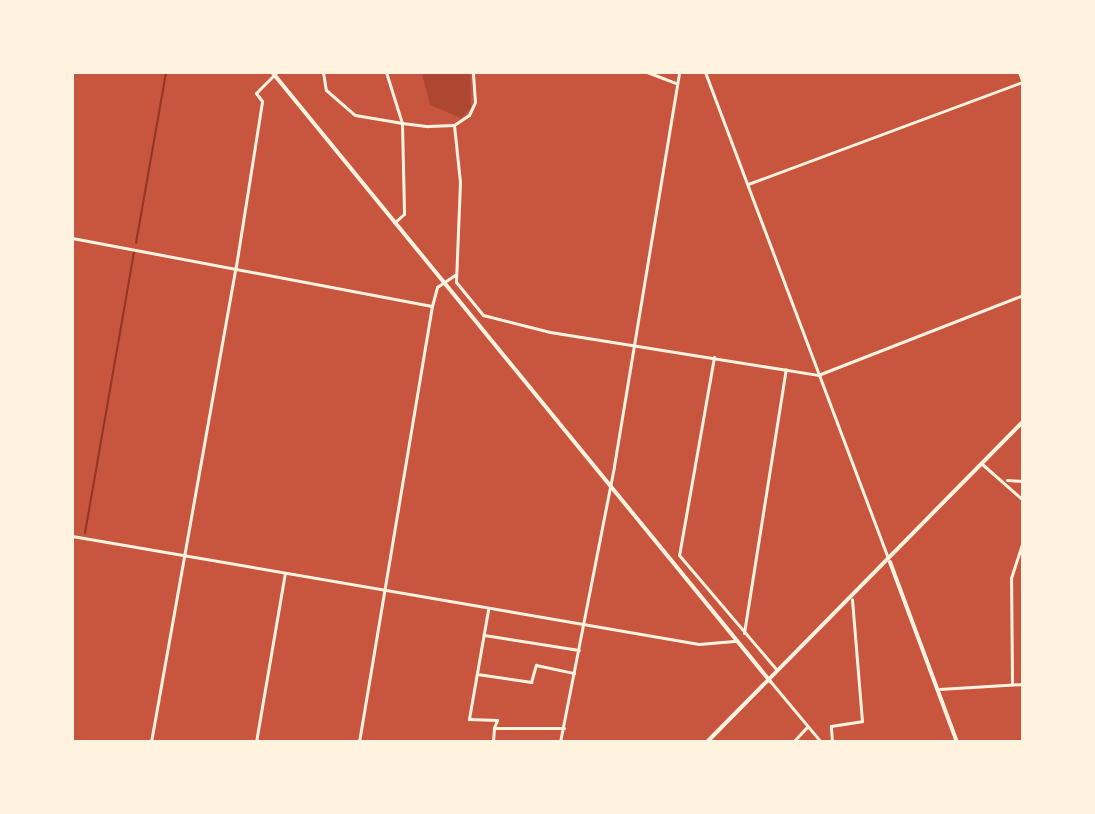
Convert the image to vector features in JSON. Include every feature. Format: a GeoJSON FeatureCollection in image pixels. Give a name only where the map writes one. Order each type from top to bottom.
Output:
{"type":"FeatureCollection","features":[{"type":"Feature","properties":{"kind":"main road"},"geometry":{"type":"LineString","coordinates":[[274,73],[443,284],[770,681]]}},
{"type":"Feature","properties":{"kind":"main road"},"geometry":{"type":"LineString","coordinates":[[707,742],[890,562],[1023,422]]}},
{"type":"Feature","properties":{"kind":"main road"},"geometry":{"type":"LineString","coordinates":[[890,562],[957,742]]}},
{"type":"Feature","properties":{"kind":"street"},"geometry":{"type":"LineString","coordinates":[[323,72],[326,90],[355,115],[402,123],[454,125],[474,109],[473,72]]}},
{"type":"Feature","properties":{"kind":"street"},"geometry":{"type":"LineString","coordinates":[[386,72],[402,123],[404,214],[394,223]]}},
{"type":"Feature","properties":{"kind":"street"},"geometry":{"type":"LineString","coordinates":[[647,72],[676,83]]}},
{"type":"Feature","properties":{"kind":"street"},"geometry":{"type":"LineString","coordinates":[[560,742],[609,487],[679,72]]}},
{"type":"Feature","properties":{"kind":"street"},"geometry":{"type":"LineString","coordinates":[[705,72],[890,562]]}},
{"type":"Feature","properties":{"kind":"street"},"geometry":{"type":"LineString","coordinates":[[748,184],[1023,83],[1019,72]]}},
{"type":"Feature","properties":{"kind":"street"},"geometry":{"type":"LineString","coordinates":[[151,742],[236,266],[262,101],[256,93],[274,73]]}},
{"type":"Feature","properties":{"kind":"street"},"geometry":{"type":"LineString","coordinates":[[454,125],[460,182],[455,275],[483,315],[634,346],[818,375],[1023,295]]}},
{"type":"Feature","properties":{"kind":"street"},"geometry":{"type":"LineString","coordinates":[[72,238],[236,266],[432,306]]}},
{"type":"Feature","properties":{"kind":"street"},"geometry":{"type":"LineString","coordinates":[[359,742],[432,306],[443,284],[455,275]]}},
{"type":"Feature","properties":{"kind":"street"},"geometry":{"type":"LineString","coordinates":[[714,357],[679,555],[779,672]]}},
{"type":"Feature","properties":{"kind":"street"},"geometry":{"type":"LineString","coordinates":[[744,633],[786,369]]}},
{"type":"Feature","properties":{"kind":"street"},"geometry":{"type":"LineString","coordinates":[[982,464],[1007,480],[1023,500]]}},
{"type":"Feature","properties":{"kind":"street"},"geometry":{"type":"LineString","coordinates":[[1007,480],[1023,481]]}},
{"type":"Feature","properties":{"kind":"street"},"geometry":{"type":"LineString","coordinates":[[72,536],[714,646],[737,641]]}},
{"type":"Feature","properties":{"kind":"street"},"geometry":{"type":"LineString","coordinates":[[1012,683],[1012,575],[1023,540]]}},
{"type":"Feature","properties":{"kind":"street"},"geometry":{"type":"LineString","coordinates":[[256,742],[285,573]]}},
{"type":"Feature","properties":{"kind":"street"},"geometry":{"type":"LineString","coordinates":[[832,742],[831,726],[862,721],[852,599]]}},
{"type":"Feature","properties":{"kind":"street"},"geometry":{"type":"LineString","coordinates":[[489,608],[469,719],[497,720],[493,742]]}},
{"type":"Feature","properties":{"kind":"street"},"geometry":{"type":"LineString","coordinates":[[484,635],[579,650]]}},
{"type":"Feature","properties":{"kind":"street"},"geometry":{"type":"LineString","coordinates":[[477,674],[531,682],[536,665],[574,673]]}},
{"type":"Feature","properties":{"kind":"street"},"geometry":{"type":"LineString","coordinates":[[770,681],[821,742]]}},
{"type":"Feature","properties":{"kind":"street"},"geometry":{"type":"LineString","coordinates":[[937,689],[1023,684]]}},
{"type":"Feature","properties":{"kind":"street"},"geometry":{"type":"LineString","coordinates":[[793,742],[808,726]]}},
{"type":"Feature","properties":{"kind":"street"},"geometry":{"type":"LineString","coordinates":[[494,728],[564,728]]}},
{"type":"Feature","properties":{"kind":"shaded area"},"geometry":{"type":"Polygon","coordinates":[[[470,72],[471,108],[461,118],[430,105],[422,74],[470,72]]]}},
{"type":"Feature","properties":{"kind":"waterway"},"geometry":{"type":"LineString","coordinates":[[136,243],[166,72]]}},
{"type":"Feature","properties":{"kind":"waterway"},"geometry":{"type":"LineString","coordinates":[[85,533],[134,251]]}}]}
